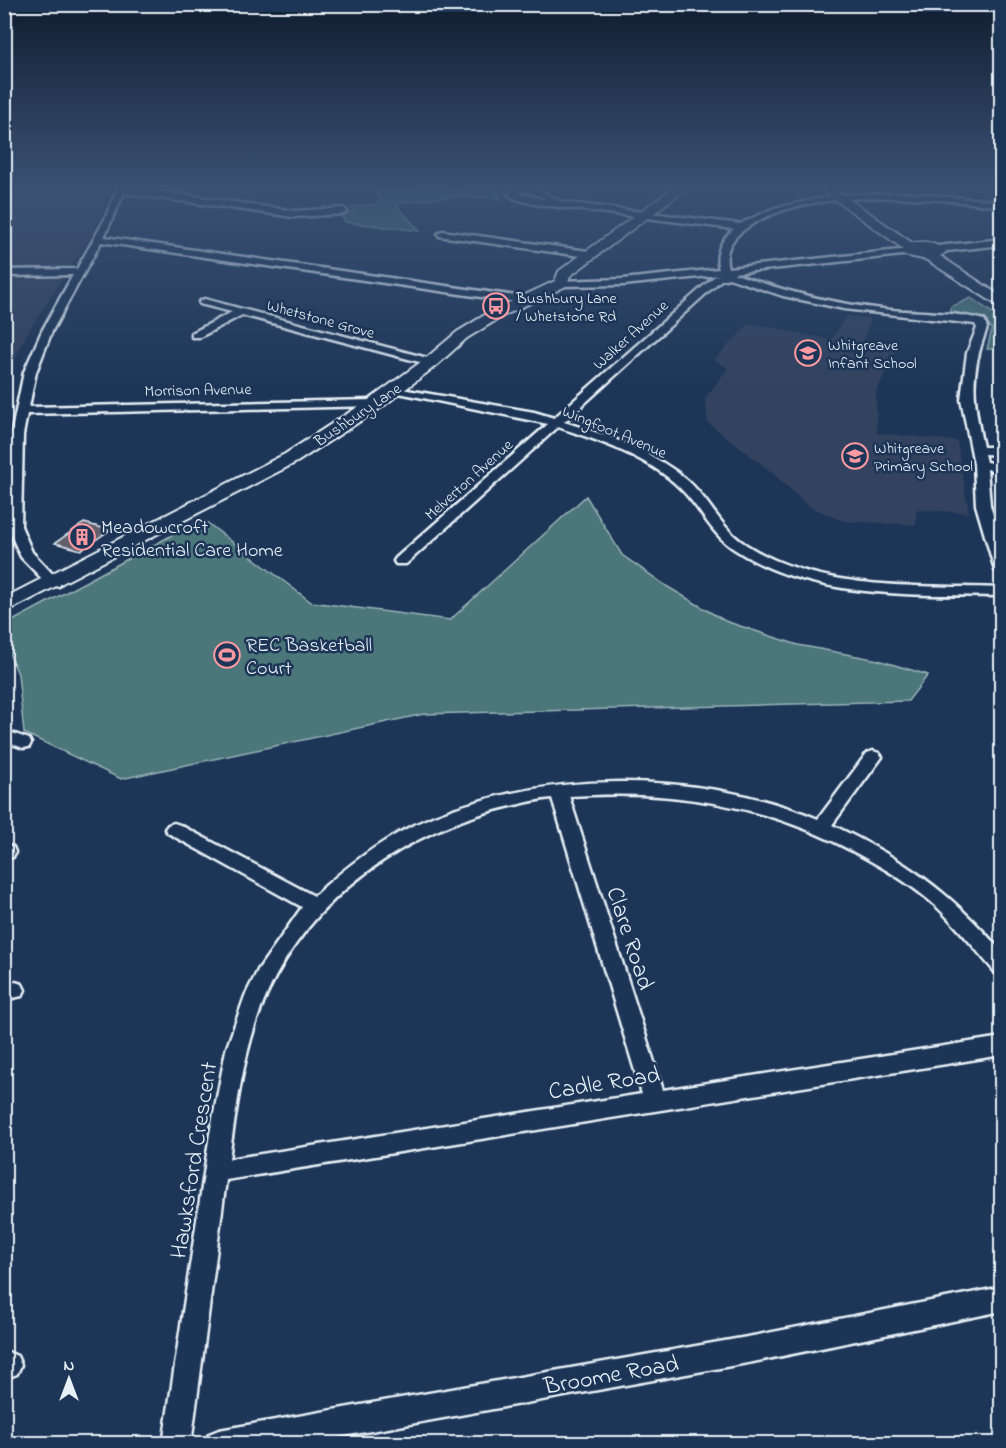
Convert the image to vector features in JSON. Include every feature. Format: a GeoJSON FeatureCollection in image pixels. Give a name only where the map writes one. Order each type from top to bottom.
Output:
{"type":"FeatureCollection","features":[{"type":"Feature","properties":{"kind":"street"},"geometry":{"type":"LineString","coordinates":[[54,583],[26,554],[14,526],[17,435],[30,372],[47,331],[90,253]]}},
{"type":"Feature","properties":{"kind":"street"},"geometry":{"type":"LineString","coordinates":[[203,253],[523,300]]}},
{"type":"Feature","properties":{"kind":"street"},"geometry":{"type":"LineString","coordinates":[[571,253],[588,255]]}},
{"type":"Feature","properties":{"kind":"street","name":"Bushbury Lane"},"geometry":{"type":"LineString","coordinates":[[4,607],[291,458],[346,424],[431,362],[462,335],[523,300],[561,283],[564,274],[591,253]]}},
{"type":"Feature","properties":{"kind":"street"},"geometry":{"type":"LineString","coordinates":[[724,253],[722,261],[727,274],[769,290],[840,306],[980,322],[982,328],[972,353],[967,399],[980,464],[983,506],[1002,570]]}},
{"type":"Feature","properties":{"kind":"street"},"geometry":{"type":"LineString","coordinates":[[561,283],[623,282],[727,274],[901,253]]}},
{"type":"Feature","properties":{"kind":"street"},"geometry":{"type":"LineString","coordinates":[[926,253],[1002,304]]}},
{"type":"Feature","properties":{"kind":"street"},"geometry":{"type":"LineString","coordinates":[[4,273],[78,272]]}},
{"type":"Feature","properties":{"kind":"street","name":"Walker Avenue"},"geometry":{"type":"LineString","coordinates":[[556,422],[718,278],[727,274]]}},
{"type":"Feature","properties":{"kind":"street","name":"Whetstone Grove"},"geometry":{"type":"LineString","coordinates":[[204,302],[431,362]]}},
{"type":"Feature","properties":{"kind":"street"},"geometry":{"type":"LineString","coordinates":[[196,335],[240,312]]}},
{"type":"Feature","properties":{"kind":"street","name":"Wingfoot Avenue"},"geometry":{"type":"LineString","coordinates":[[394,389],[556,422],[625,450],[667,471],[698,498],[722,534],[741,548],[785,569],[853,585],[1002,592]]}},
{"type":"Feature","properties":{"kind":"street","name":"Morrison Avenue"},"geometry":{"type":"LineString","coordinates":[[21,411],[376,402]]}},
{"type":"Feature","properties":{"kind":"street","name":"Melverton Avenue"},"geometry":{"type":"LineString","coordinates":[[401,561],[556,422]]}},
{"type":"Feature","properties":{"kind":"street"},"geometry":{"type":"LineString","coordinates":[[977,450],[1001,452]]}},
{"type":"Feature","properties":{"kind":"street"},"geometry":{"type":"LineString","coordinates":[[980,464],[1002,469]]}},
{"type":"Feature","properties":{"kind":"street"},"geometry":{"type":"LineString","coordinates":[[5,736],[22,743]]}},
{"type":"Feature","properties":{"kind":"street"},"geometry":{"type":"LineString","coordinates":[[821,827],[873,757]]}},
{"type":"Feature","properties":{"kind":"street","name":"Hawksford Crescent"},"geometry":{"type":"LineString","coordinates":[[177,1443],[216,1171],[237,1049],[249,1008],[268,970],[292,932],[348,874],[382,850],[424,828],[474,807],[518,795],[558,789],[631,786],[700,792],[774,810],[821,827],[896,868],[956,914],[1002,966]]}},
{"type":"Feature","properties":{"kind":"street","name":"Clare Road"},"geometry":{"type":"LineString","coordinates":[[558,789],[656,1102]]}},
{"type":"Feature","properties":{"kind":"street"},"geometry":{"type":"LineString","coordinates":[[174,830],[316,905]]}},
{"type":"Feature","properties":{"kind":"street","name":"Cadle Road"},"geometry":{"type":"LineString","coordinates":[[216,1171],[1002,1046]]}},
{"type":"Feature","properties":{"kind":"street","name":"Broome Road"},"geometry":{"type":"LineString","coordinates":[[219,1443],[753,1349],[1002,1299]]}},
{"type":"Feature","properties":{"kind":"shaded area"},"geometry":{"type":"Polygon","coordinates":[[[5,253],[80,253],[27,334],[5,380],[5,253]]]}},
{"type":"Feature","properties":{"kind":"shaded area","name":"Whitgreave Primary School"},"geometry":{"type":"Polygon","coordinates":[[[846,316],[871,318],[863,342],[898,346],[876,392],[877,433],[957,441],[969,513],[916,510],[916,525],[843,521],[808,506],[770,471],[708,423],[705,398],[728,368],[714,360],[750,323],[831,340],[846,316]]]}},
{"type":"Feature","properties":{"kind":"green space"},"geometry":{"type":"Polygon","coordinates":[[[971,298],[1001,319],[1001,349],[987,349],[992,329],[983,319],[949,311],[953,306],[971,298]]]}},
{"type":"Feature","properties":{"kind":"green space"},"geometry":{"type":"Polygon","coordinates":[[[586,496],[622,555],[668,587],[725,621],[798,645],[878,660],[928,675],[908,701],[424,714],[121,779],[24,733],[18,674],[5,644],[5,625],[189,526],[205,521],[311,602],[450,620],[586,496]]]}},
{"type":"Feature","properties":{"kind":"building","name":"Meadowcroft Residential Care Home"},"geometry":{"type":"Polygon","coordinates":[[[84,523],[110,530],[81,550],[55,543],[84,523]]]}},
{"type":"Feature","properties":{"kind":"place","name":"Bushbury Lane / Whetstone Rd"},"geometry":{"type":"Point","coordinates":[496,306]}},
{"type":"Feature","properties":{"kind":"place","name":"Whitgreave Infant School"},"geometry":{"type":"Point","coordinates":[808,353]}},
{"type":"Feature","properties":{"kind":"place","name":"Whitgreave Primary School"},"geometry":{"type":"Point","coordinates":[855,456]}},
{"type":"Feature","properties":{"kind":"place","name":"Meadowcroft Residential Care Home"},"geometry":{"type":"Point","coordinates":[82,537]}},
{"type":"Feature","properties":{"kind":"place","name":"REC Basketball Court"},"geometry":{"type":"Point","coordinates":[227,655]}}]}
